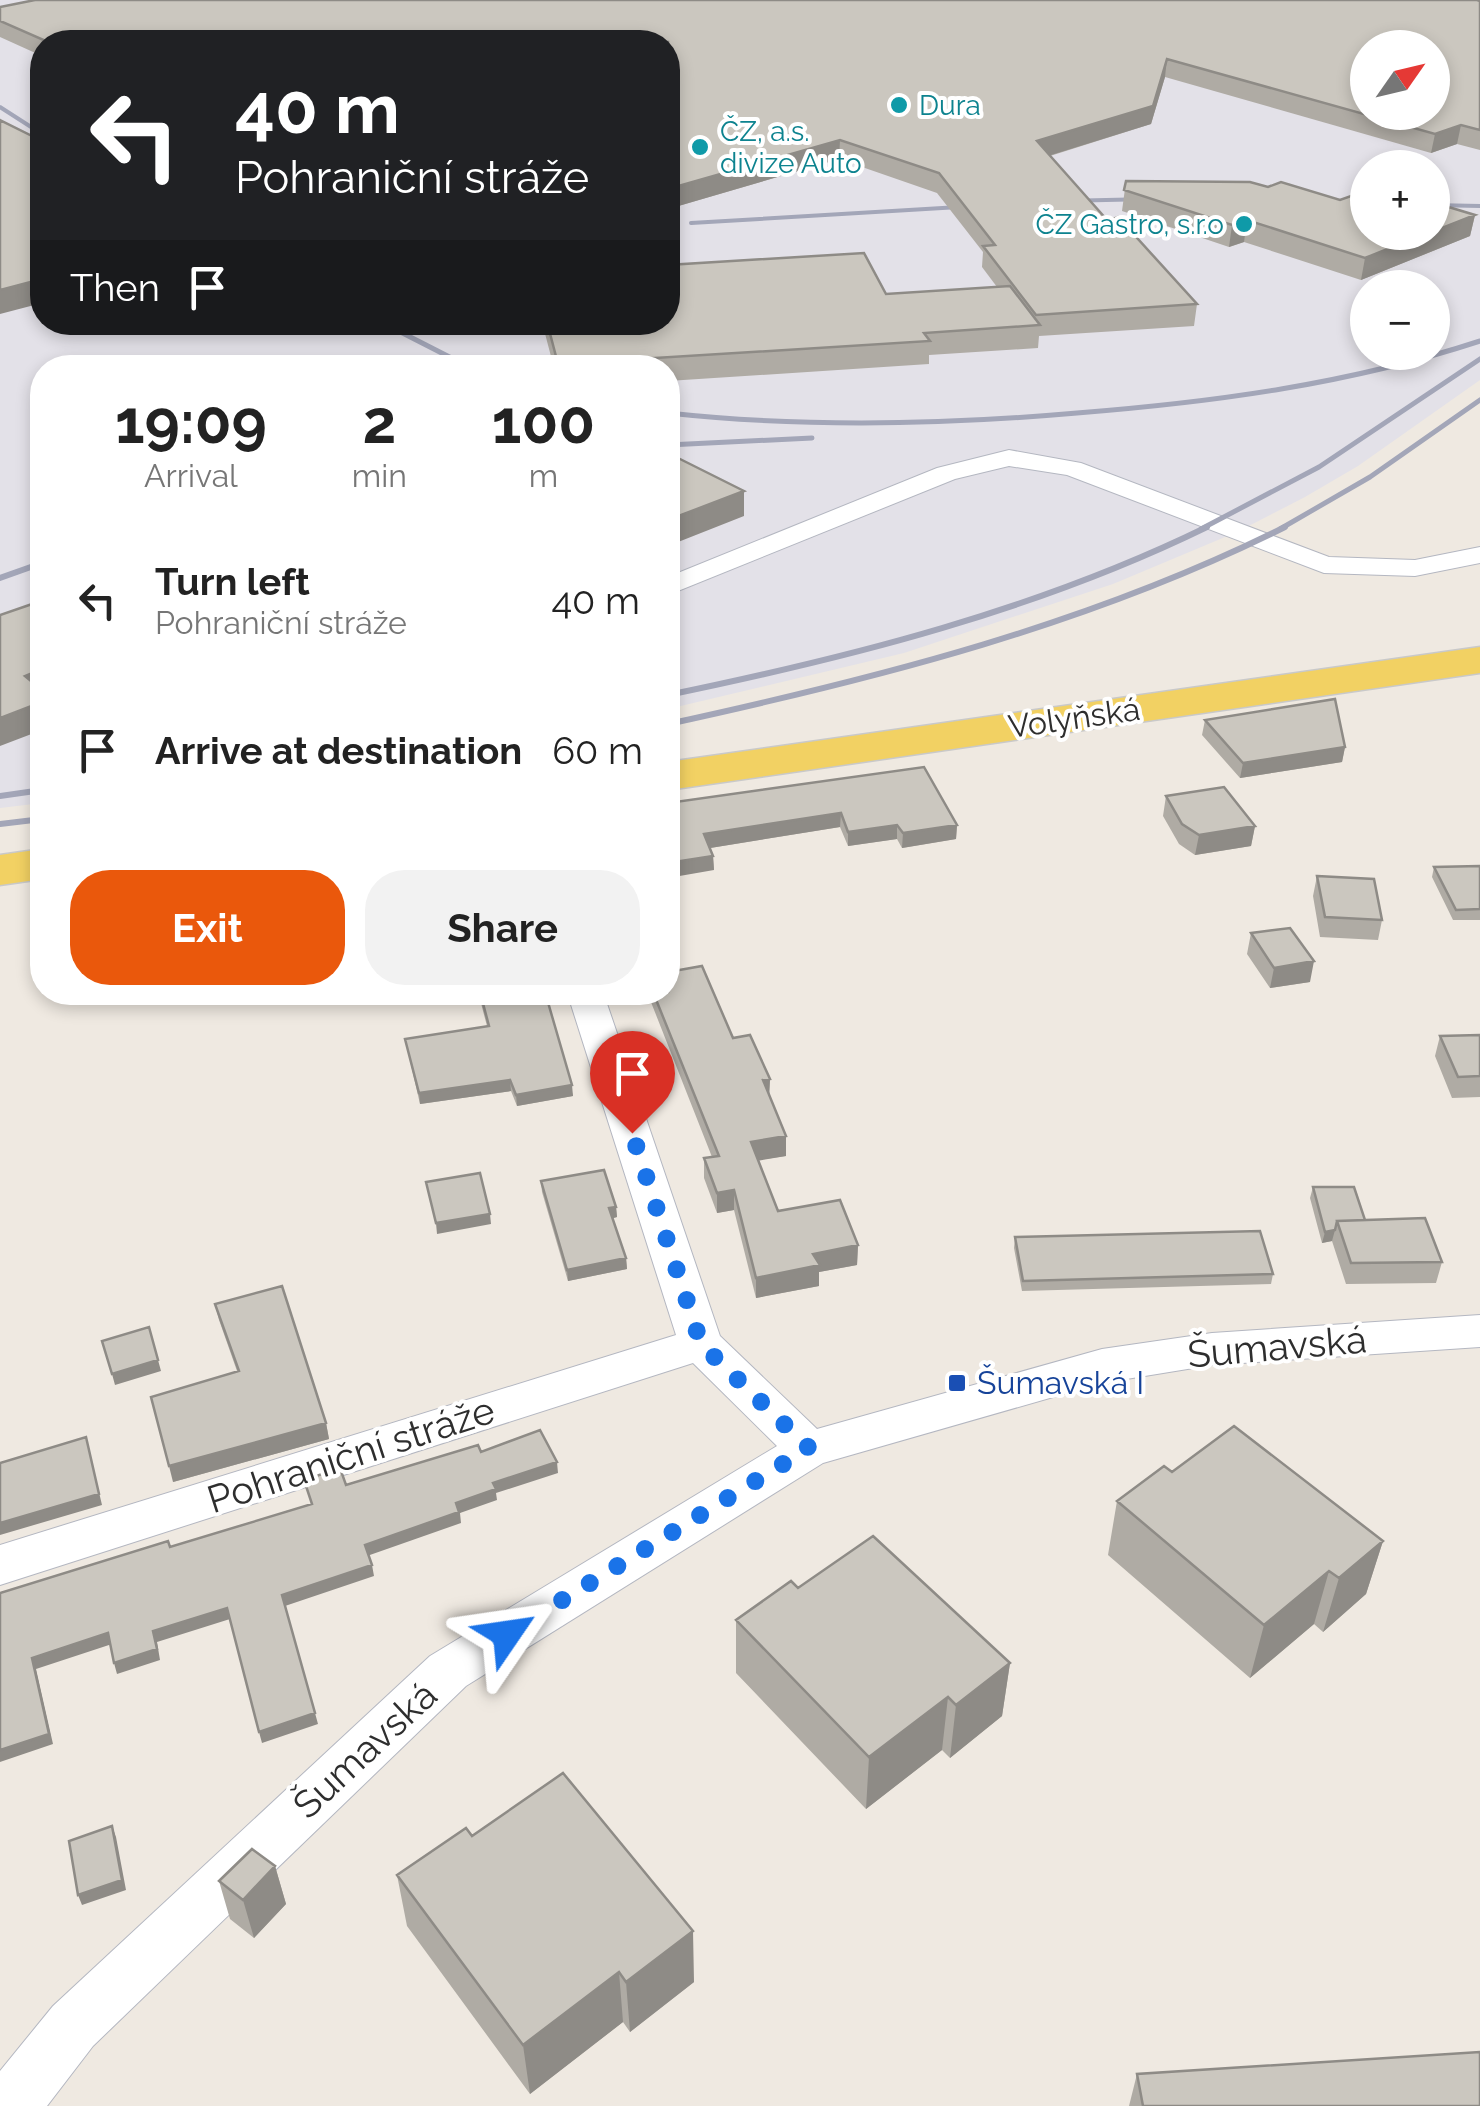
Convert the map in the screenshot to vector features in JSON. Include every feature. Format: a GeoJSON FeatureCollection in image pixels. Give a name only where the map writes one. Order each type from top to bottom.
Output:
{"type":"FeatureCollection","features":[{"type":"Feature","properties":{"kind":"main road","name":"Volyňská"},"geometry":{"type":"LineString","coordinates":[[680,774],[1480,660]]}},
{"type":"Feature","properties":{"kind":"main road"},"geometry":{"type":"LineString","coordinates":[[0,870],[30,866]]}},
{"type":"Feature","properties":{"kind":"street"},"geometry":{"type":"LineString","coordinates":[[680,581],[946,473],[1010,458],[1072,468],[1324,565],[1373,570],[1415,568],[1480,555]]}},
{"type":"Feature","properties":{"kind":"street"},"geometry":{"type":"LineString","coordinates":[[589,1005],[701,1344],[809,1448]]}},
{"type":"Feature","properties":{"kind":"street","name":"Šumavská"},"geometry":{"type":"LineString","coordinates":[[10,2106],[73,2026],[448,1671],[809,1448],[1102,1366],[1212,1349],[1480,1332]]}},
{"type":"Feature","properties":{"kind":"street","name":"Pohraniční stráže"},"geometry":{"type":"LineString","coordinates":[[0,1566],[701,1344]]}},
{"type":"Feature","properties":{"kind":"shaded area"},"geometry":{"type":"Polygon","coordinates":[[[0,0],[1436,0],[1480,11],[1480,380],[1358,466],[1305,497],[1237,532],[1113,584],[904,653],[680,706],[680,355],[30,355],[30,804],[0,808],[0,0]]]}},
{"type":"Feature","properties":{"kind":"building"},"geometry":{"type":"Polygon","coordinates":[[[35,0],[1477,0],[1480,130],[1461,125],[1450,129],[1450,30],[1350,30],[1350,110],[1167,59],[1153,106],[1037,141],[1108,221],[1118,217],[1197,304],[1036,315],[983,246],[995,245],[939,173],[840,140],[680,186],[680,30],[30,30],[30,34],[0,21],[0,7],[35,0]]]}},
{"type":"Feature","properties":{"kind":"building"},"geometry":{"type":"Polygon","coordinates":[[[0,120],[30,135],[30,282],[0,290],[0,120]]]}},
{"type":"Feature","properties":{"kind":"building"},"geometry":{"type":"Polygon","coordinates":[[[1126,181],[1250,182],[1268,187],[1281,182],[1340,200],[1350,196],[1350,250],[1385,250],[1365,258],[1247,220],[1232,225],[1124,190],[1126,181]]]}},
{"type":"Feature","properties":{"kind":"building"},"geometry":{"type":"Polygon","coordinates":[[[1450,207],[1475,215],[1450,225],[1450,207]]]}},
{"type":"Feature","properties":{"kind":"building"},"geometry":{"type":"Polygon","coordinates":[[[864,253],[886,294],[1010,286],[1040,325],[924,333],[930,341],[680,356],[556,355],[550,335],[680,335],[680,264],[864,253]]]}},
{"type":"Feature","properties":{"kind":"building"},"geometry":{"type":"Polygon","coordinates":[[[680,459],[744,491],[680,515],[680,459]]]}},
{"type":"Feature","properties":{"kind":"building"},"geometry":{"type":"Polygon","coordinates":[[[30,605],[30,674],[25,676],[30,680],[30,707],[0,718],[0,615],[30,605]]]}},
{"type":"Feature","properties":{"kind":"building"},"geometry":{"type":"Polygon","coordinates":[[[1335,699],[1345,747],[1243,763],[1205,720],[1335,699]]]}},
{"type":"Feature","properties":{"kind":"building"},"geometry":{"type":"Polygon","coordinates":[[[924,767],[957,825],[903,833],[897,825],[848,832],[841,813],[704,834],[713,856],[680,861],[680,801],[924,767]]]}},
{"type":"Feature","properties":{"kind":"building"},"geometry":{"type":"Polygon","coordinates":[[[1224,787],[1255,826],[1199,835],[1182,824],[1166,796],[1224,787]]]}},
{"type":"Feature","properties":{"kind":"building"},"geometry":{"type":"Polygon","coordinates":[[[1480,866],[1480,909],[1456,910],[1434,867],[1480,866]]]}},
{"type":"Feature","properties":{"kind":"building"},"geometry":{"type":"Polygon","coordinates":[[[1317,876],[1374,879],[1382,920],[1325,917],[1317,876]]]}},
{"type":"Feature","properties":{"kind":"building"},"geometry":{"type":"Polygon","coordinates":[[[1290,928],[1314,961],[1274,968],[1251,933],[1290,928]]]}},
{"type":"Feature","properties":{"kind":"building"},"geometry":{"type":"Polygon","coordinates":[[[702,966],[733,1038],[750,1035],[770,1079],[763,1080],[786,1136],[751,1142],[778,1211],[840,1200],[858,1245],[813,1254],[820,1265],[756,1278],[734,1190],[717,1193],[704,1158],[719,1156],[658,1005],[680,1005],[680,970],[702,966]]]}},
{"type":"Feature","properties":{"kind":"building"},"geometry":{"type":"Polygon","coordinates":[[[483,1005],[549,1005],[572,1085],[516,1095],[510,1080],[419,1093],[405,1039],[489,1026],[483,1005]]]}},
{"type":"Feature","properties":{"kind":"building"},"geometry":{"type":"Polygon","coordinates":[[[1480,1035],[1480,1076],[1458,1077],[1440,1036],[1480,1035]]]}},
{"type":"Feature","properties":{"kind":"building"},"geometry":{"type":"Polygon","coordinates":[[[604,1170],[616,1207],[609,1208],[626,1258],[567,1270],[541,1181],[604,1170]]]}},
{"type":"Feature","properties":{"kind":"building"},"geometry":{"type":"Polygon","coordinates":[[[480,1173],[490,1214],[436,1223],[426,1182],[480,1173]]]}},
{"type":"Feature","properties":{"kind":"building"},"geometry":{"type":"Polygon","coordinates":[[[1313,1187],[1354,1187],[1365,1220],[1337,1221],[1335,1230],[1325,1232],[1313,1187]]]}},
{"type":"Feature","properties":{"kind":"building"},"geometry":{"type":"Polygon","coordinates":[[[1425,1218],[1442,1262],[1351,1263],[1337,1221],[1425,1218]]]}},
{"type":"Feature","properties":{"kind":"building"},"geometry":{"type":"Polygon","coordinates":[[[1260,1231],[1273,1274],[1023,1281],[1015,1237],[1260,1231]]]}},
{"type":"Feature","properties":{"kind":"building"},"geometry":{"type":"Polygon","coordinates":[[[282,1286],[326,1423],[169,1466],[151,1397],[239,1371],[215,1304],[282,1286]]]}},
{"type":"Feature","properties":{"kind":"building"},"geometry":{"type":"Polygon","coordinates":[[[149,1327],[158,1360],[112,1374],[102,1341],[149,1327]]]}},
{"type":"Feature","properties":{"kind":"building"},"geometry":{"type":"Polygon","coordinates":[[[1234,1426],[1383,1541],[1339,1578],[1329,1571],[1264,1625],[1117,1501],[1164,1466],[1172,1472],[1234,1426]]]}},
{"type":"Feature","properties":{"kind":"building"},"geometry":{"type":"Polygon","coordinates":[[[540,1430],[557,1462],[493,1483],[496,1489],[456,1503],[459,1512],[365,1545],[372,1565],[282,1595],[315,1713],[259,1732],[227,1608],[153,1631],[157,1649],[114,1663],[108,1633],[32,1658],[49,1734],[0,1750],[0,1593],[168,1541],[170,1547],[312,1504],[304,1480],[340,1468],[346,1485],[478,1445],[481,1452],[540,1430]]]}},
{"type":"Feature","properties":{"kind":"building"},"geometry":{"type":"Polygon","coordinates":[[[86,1437],[99,1494],[0,1523],[0,1463],[86,1437]]]}},
{"type":"Feature","properties":{"kind":"building"},"geometry":{"type":"Polygon","coordinates":[[[873,1536],[1010,1663],[956,1705],[948,1697],[869,1757],[736,1620],[791,1581],[798,1588],[873,1536]]]}},
{"type":"Feature","properties":{"kind":"building"},"geometry":{"type":"Polygon","coordinates":[[[563,1773],[693,1931],[626,1982],[619,1972],[523,2045],[397,1875],[466,1828],[472,1836],[563,1773]]]}},
{"type":"Feature","properties":{"kind":"building"},"geometry":{"type":"Polygon","coordinates":[[[112,1826],[122,1880],[78,1895],[69,1841],[112,1826]]]}},
{"type":"Feature","properties":{"kind":"building"},"geometry":{"type":"Polygon","coordinates":[[[252,1849],[275,1866],[243,1900],[219,1881],[252,1849]]]}},
{"type":"Feature","properties":{"kind":"building"},"geometry":{"type":"Polygon","coordinates":[[[1480,2052],[1480,2106],[1143,2106],[1137,2074],[1480,2052]]]}},
{"type":"Feature","properties":{"kind":"railway"},"geometry":{"type":"LineString","coordinates":[[0,107],[30,126]]}},
{"type":"Feature","properties":{"kind":"railway"},"geometry":{"type":"LineString","coordinates":[[1061,201],[1151,199]]}},
{"type":"Feature","properties":{"kind":"railway"},"geometry":{"type":"LineString","coordinates":[[1450,205],[1480,206]]}},
{"type":"Feature","properties":{"kind":"railway"},"geometry":{"type":"LineString","coordinates":[[691,223],[976,206]]}},
{"type":"Feature","properties":{"kind":"railway"},"geometry":{"type":"LineString","coordinates":[[406,335],[446,355]]}},
{"type":"Feature","properties":{"kind":"railway"},"geometry":{"type":"LineString","coordinates":[[680,414],[872,423],[1129,409],[1331,380],[1480,341]]}},
{"type":"Feature","properties":{"kind":"railway"},"geometry":{"type":"LineString","coordinates":[[1201,529],[1319,467],[1480,359]]}},
{"type":"Feature","properties":{"kind":"railway"},"geometry":{"type":"LineString","coordinates":[[1280,529],[1370,477],[1480,400]]}},
{"type":"Feature","properties":{"kind":"railway"},"geometry":{"type":"LineString","coordinates":[[680,444],[812,438]]}},
{"type":"Feature","properties":{"kind":"railway"},"geometry":{"type":"LineString","coordinates":[[680,692],[875,647],[1010,607],[1207,527]]}},
{"type":"Feature","properties":{"kind":"railway"},"geometry":{"type":"LineString","coordinates":[[680,721],[983,645],[1136,592],[1285,527]]}},
{"type":"Feature","properties":{"kind":"railway"},"geometry":{"type":"LineString","coordinates":[[0,578],[30,567]]}},
{"type":"Feature","properties":{"kind":"railway"},"geometry":{"type":"LineString","coordinates":[[0,796],[30,792]]}},
{"type":"Feature","properties":{"kind":"railway"},"geometry":{"type":"LineString","coordinates":[[0,824],[30,820]]}},
{"type":"Feature","properties":{"kind":"place","name":"Dura"},"geometry":{"type":"Point","coordinates":[899,105]}},
{"type":"Feature","properties":{"kind":"place","name":"ČZ, a.s. divize Auto"},"geometry":{"type":"Point","coordinates":[700,147]}},
{"type":"Feature","properties":{"kind":"place","name":"ČZ Gastro, s.r.o"},"geometry":{"type":"Point","coordinates":[1244,224]}},
{"type":"Feature","properties":{"kind":"place","name":"Šumavská I"},"geometry":{"type":"Point","coordinates":[957,1383]}},
{"type":"Feature","properties":{"kind":"route"},"geometry":{"type":"LineString","coordinates":[[507,1634],[809,1448],[701,1344],[632,1133]]}}]}
